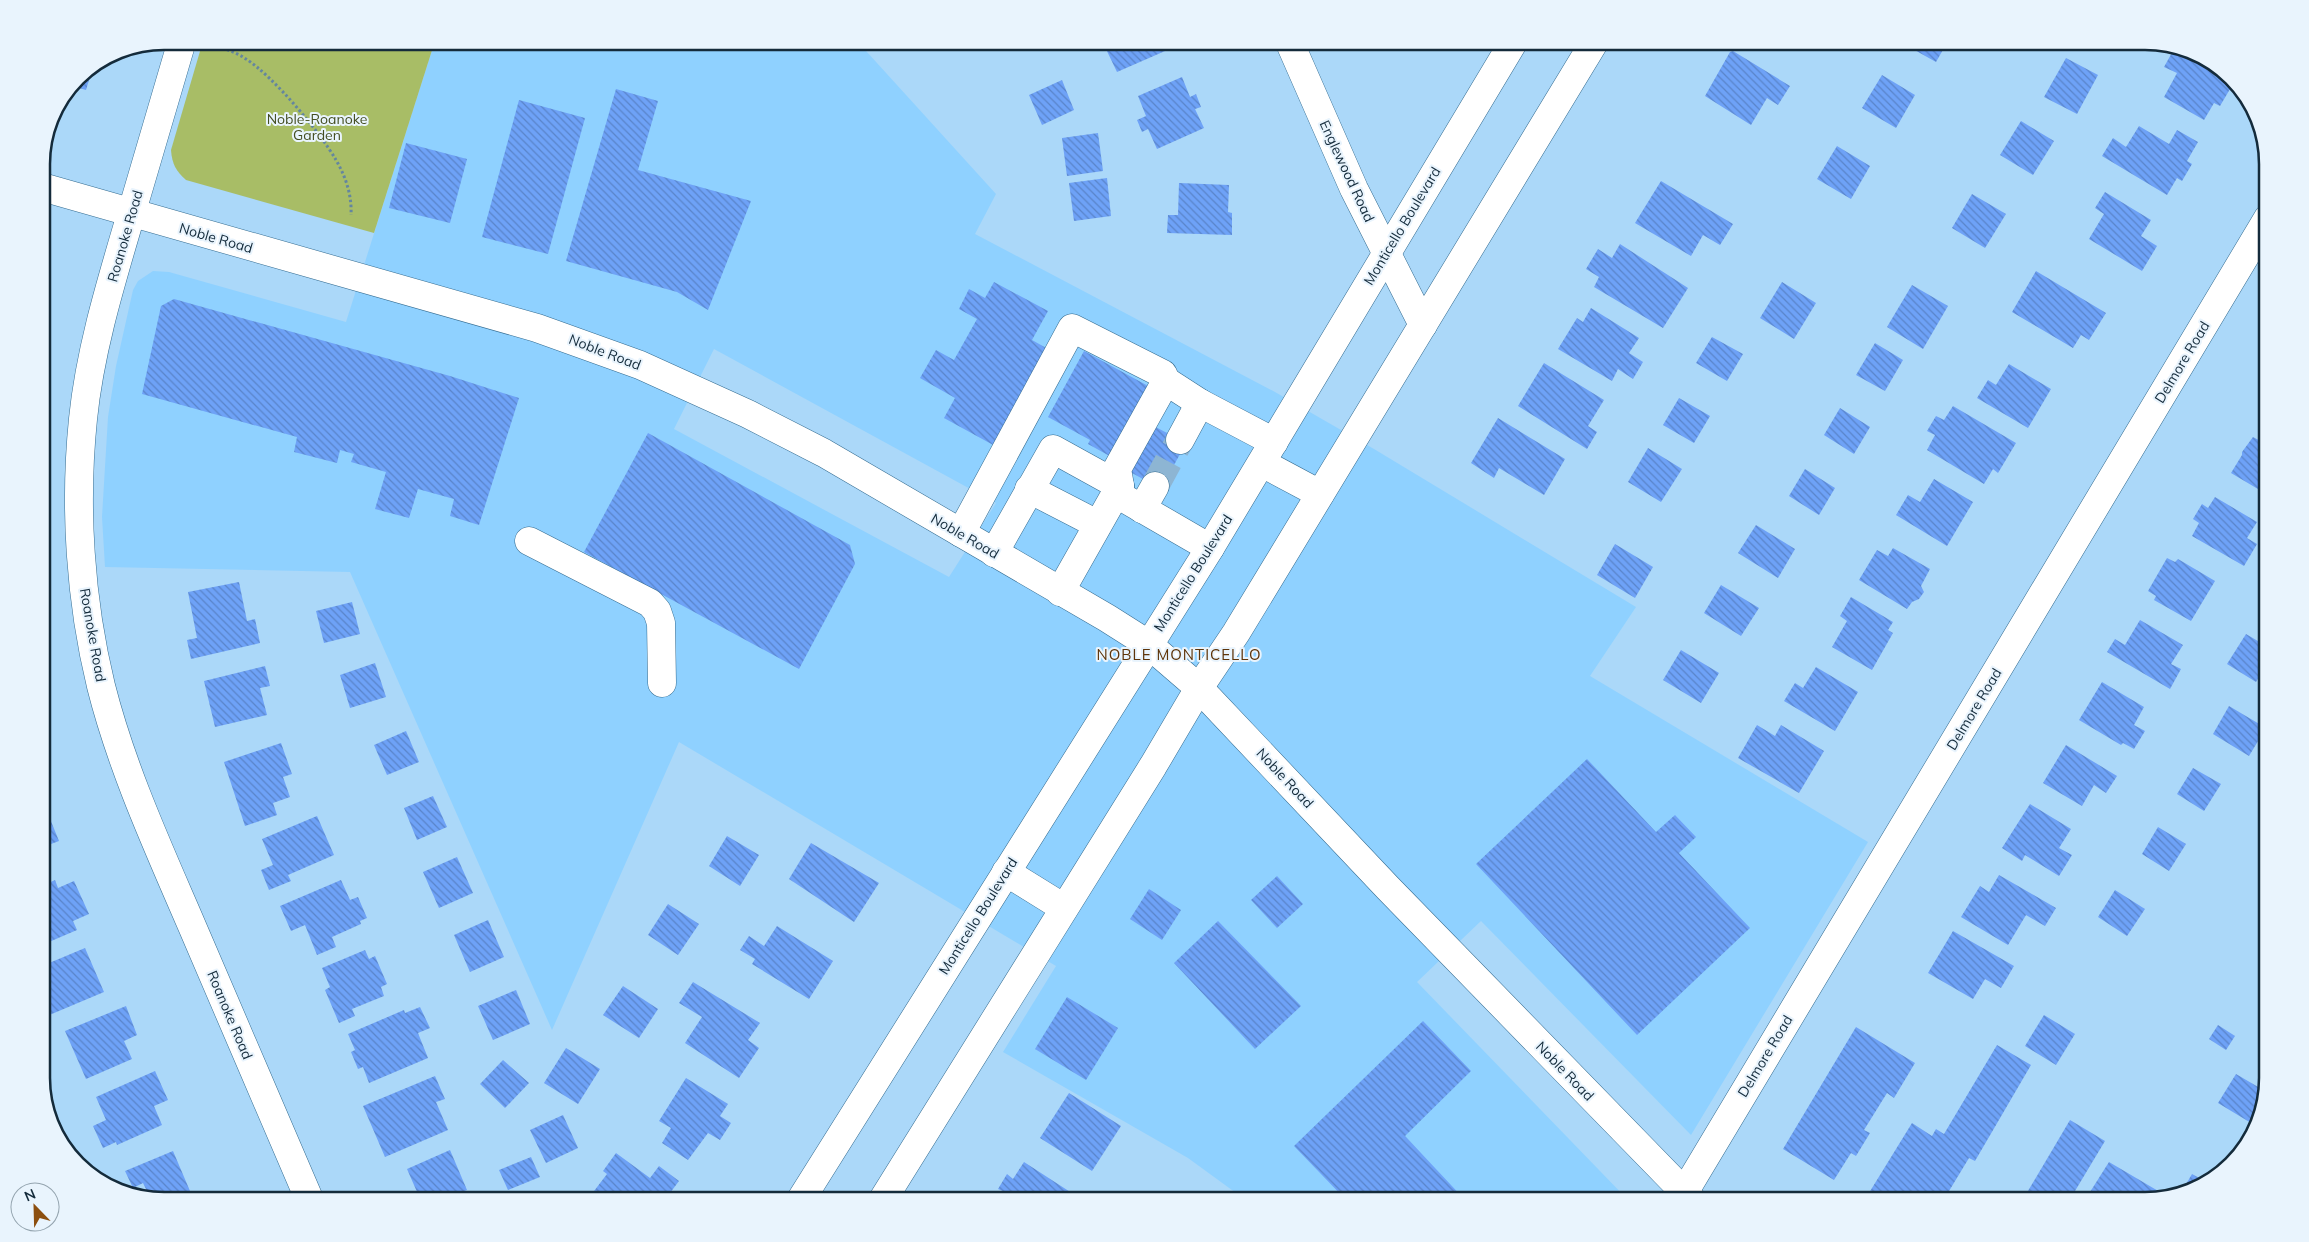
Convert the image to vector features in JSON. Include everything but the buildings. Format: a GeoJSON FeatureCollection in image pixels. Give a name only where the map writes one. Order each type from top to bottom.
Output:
{"type":"FeatureCollection","features":[{"type":"Feature","properties":{"kind":"main road","name":"Roanoke Road"},"geometry":{"type":"LineString","coordinates":[[179,50],[109,293],[87,386],[80,461],[82,564],[91,636],[104,698],[136,792],[306,1192]]}},
{"type":"Feature","properties":{"kind":"main road","name":"Englewood Road"},"geometry":{"type":"LineString","coordinates":[[1292,50],[1354,189],[1423,325]]}},
{"type":"Feature","properties":{"kind":"main road","name":"Monticello Boulevard"},"geometry":{"type":"LineString","coordinates":[[806,1192],[1210,548],[1509,50]]}},
{"type":"Feature","properties":{"kind":"main road"},"geometry":{"type":"LineString","coordinates":[[888,1192],[1200,688],[1236,634],[1590,50]]}},
{"type":"Feature","properties":{"kind":"main road","name":"Noble Road"},"geometry":{"type":"LineString","coordinates":[[50,189],[537,328],[640,365],[748,414],[824,453],[1107,618],[1148,644],[1200,688],[1388,888],[1679,1192]]}},
{"type":"Feature","properties":{"kind":"main road","name":"Delmore Road"},"geometry":{"type":"LineString","coordinates":[[1688,1192],[1811,977],[2108,487],[2259,233]]}},
{"type":"Feature","properties":{"kind":"main road"},"geometry":{"type":"LineString","coordinates":[[961,533],[1072,328],[1163,374],[1166,381],[1200,403],[1320,494]]}},
{"type":"Feature","properties":{"kind":"main road"},"geometry":{"type":"LineString","coordinates":[[1060,592],[1117,490],[1117,469],[1166,381]]}},
{"type":"Feature","properties":{"kind":"main road"},"geometry":{"type":"LineString","coordinates":[[1180,440],[1200,403]]}},
{"type":"Feature","properties":{"kind":"main road"},"geometry":{"type":"LineString","coordinates":[[994,553],[1052,449],[1117,490],[1142,509],[1210,548]]}},
{"type":"Feature","properties":{"kind":"main road"},"geometry":{"type":"LineString","coordinates":[[1142,509],[1155,486]]}},
{"type":"Feature","properties":{"kind":"main road"},"geometry":{"type":"LineString","coordinates":[[1029,488],[1097,524]]}},
{"type":"Feature","properties":{"kind":"main road"},"geometry":{"type":"LineString","coordinates":[[529,541],[650,602],[657,611],[661,623],[662,684]]}},
{"type":"Feature","properties":{"kind":"main road"},"geometry":{"type":"LineString","coordinates":[[1006,872],[1064,908]]}},
{"type":"Feature","properties":{"kind":"path"},"geometry":{"type":"LineString","coordinates":[[227,50],[248,59],[266,74],[324,142],[337,161],[346,183],[351,202],[351,216]]}},
{"type":"Feature","properties":{"kind":"shaded area"},"geometry":{"type":"Polygon","coordinates":[[[432,50],[865,50],[996,194],[975,234],[1275,392],[1374,449],[1636,607],[1590,676],[1868,842],[1691,1135],[1481,921],[1417,982],[1620,1192],[1235,1192],[1188,1158],[1003,1052],[1056,966],[679,742],[552,1030],[350,572],[105,567],[102,517],[108,417],[116,366],[133,290],[138,281],[153,271],[169,272],[346,322],[432,50]],[[714,349],[674,429],[949,577],[996,503],[714,349]]]}},
{"type":"Feature","properties":{"kind":"green space","name":"Noble-Roanoke Garden"},"geometry":{"type":"Polygon","coordinates":[[[200,50],[432,50],[374,233],[186,180],[175,167],[171,150],[200,50]]]}},
{"type":"Feature","properties":{"kind":"tunnel"},"geometry":{"type":"LineString","coordinates":[[1155,486],[1180,440]]}},
{"type":"Feature","properties":{"kind":"district","name":"NOBLE MONTICELLO"},"geometry":{"type":"Point","coordinates":[1179,655]}}]}
